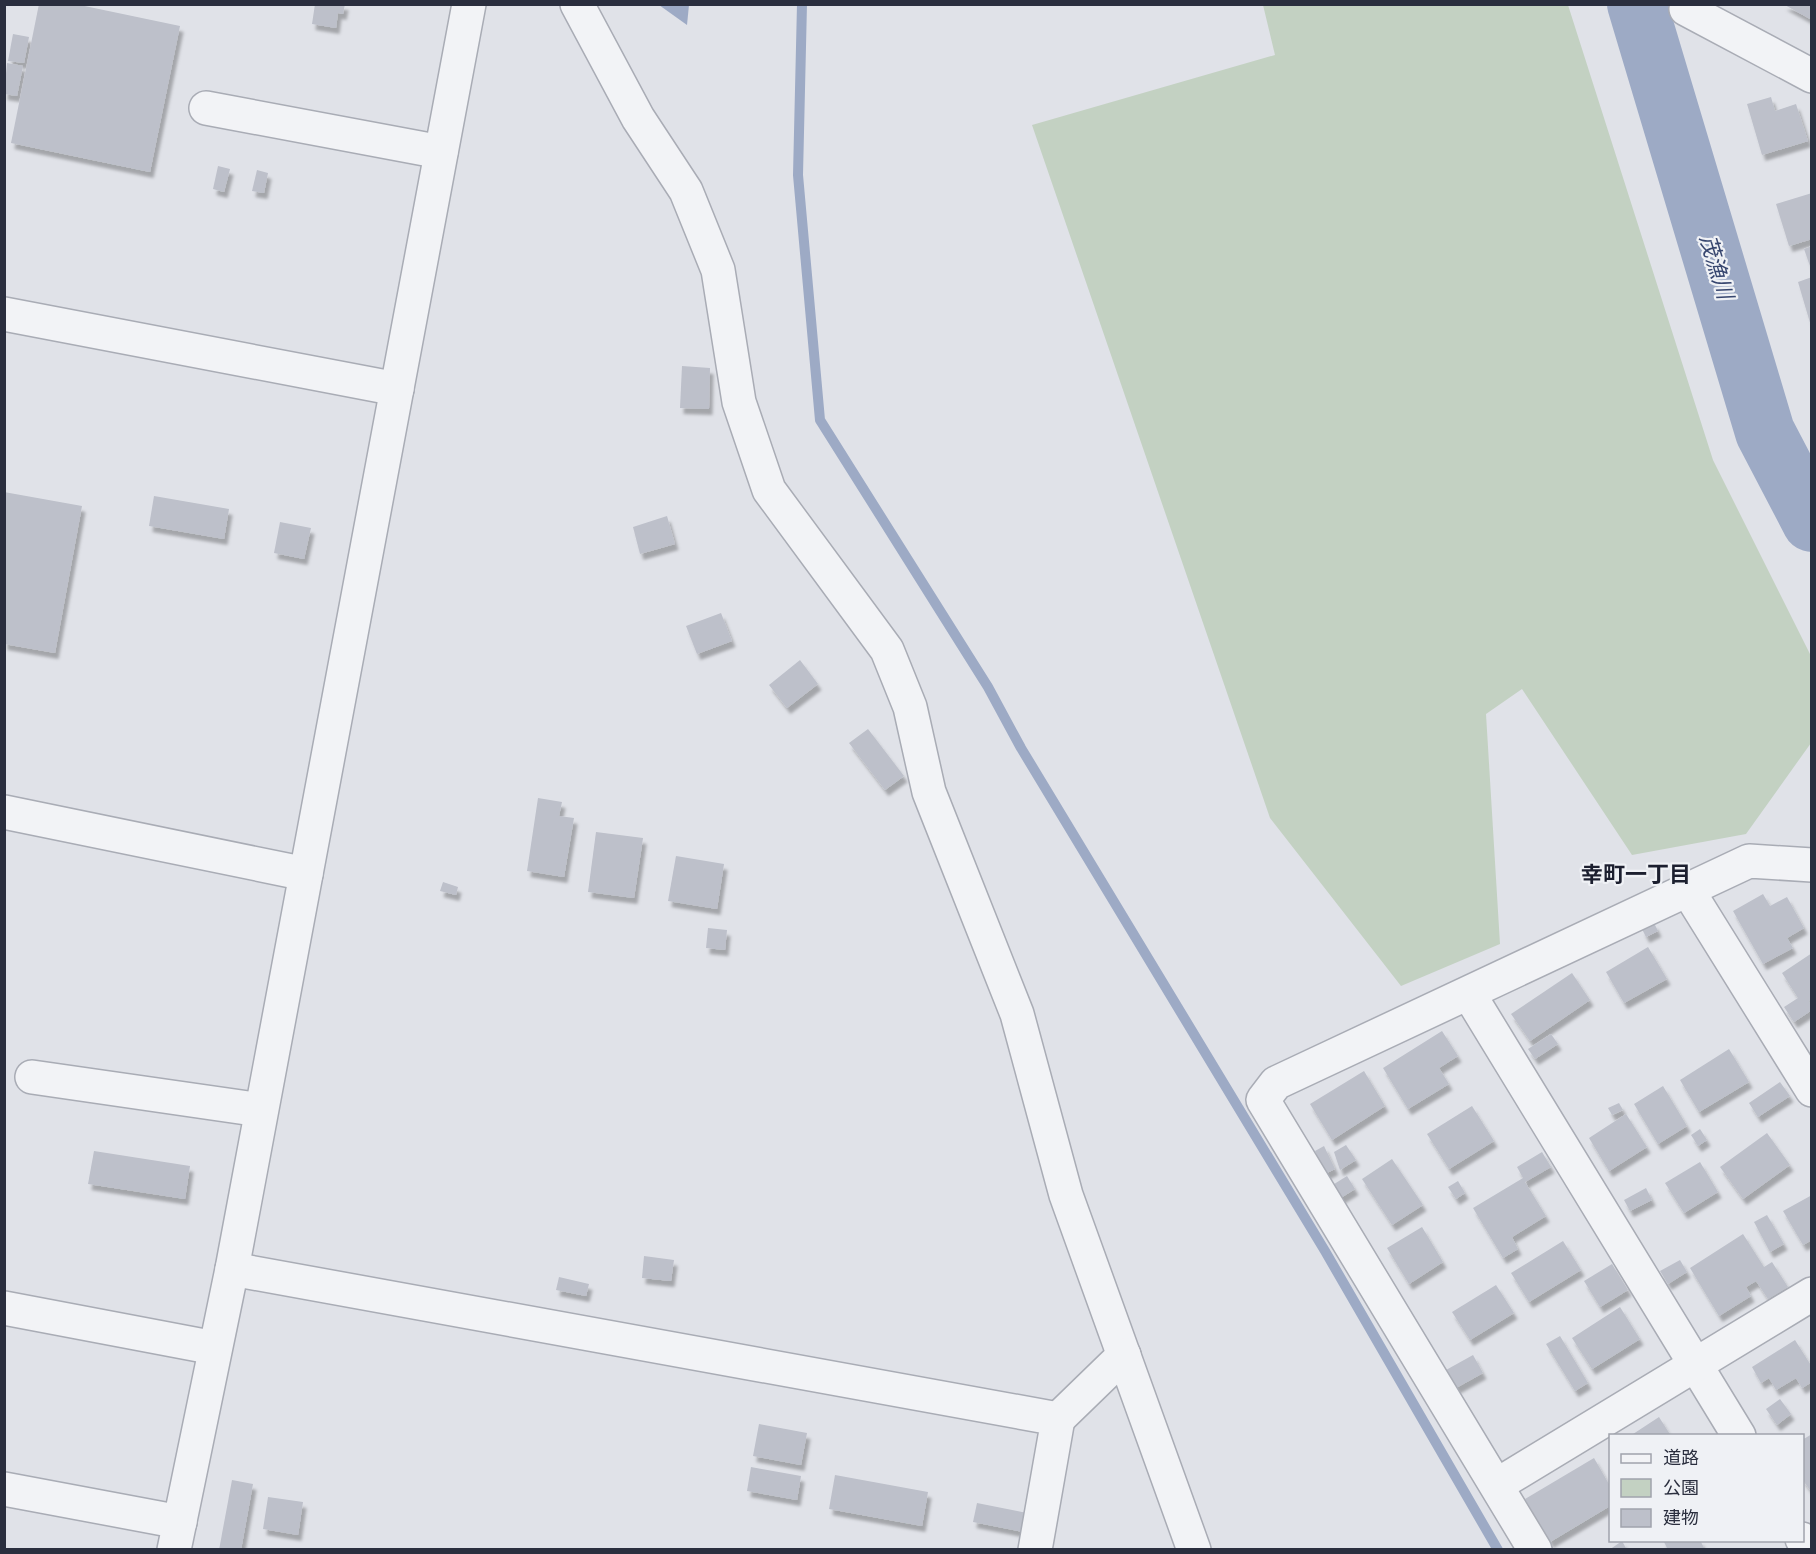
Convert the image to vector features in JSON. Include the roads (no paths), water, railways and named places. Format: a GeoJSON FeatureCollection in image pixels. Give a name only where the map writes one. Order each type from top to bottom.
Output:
{"type":"FeatureCollection","features":[{"type":"Feature","properties":{"kind":"street"},"geometry":{"type":"LineString","coordinates":[[4,1489],[177,1536],[232,1269],[469,4]]}},
{"type":"Feature","properties":{"kind":"street"},"geometry":{"type":"LineString","coordinates":[[576,4],[638,118],[686,191],[718,270],[739,402],[768,490],[887,650],[910,706],[929,792],[1017,1014],[1066,1195],[1194,1550]]}},
{"type":"Feature","properties":{"kind":"street"},"geometry":{"type":"LineString","coordinates":[[1686,9],[1812,76]]}},
{"type":"Feature","properties":{"kind":"street"},"geometry":{"type":"LineString","coordinates":[[206,108],[441,152]]}},
{"type":"Feature","properties":{"kind":"street"},"geometry":{"type":"LineString","coordinates":[[4,314],[397,389]]}},
{"type":"Feature","properties":{"kind":"street"},"geometry":{"type":"LineString","coordinates":[[4,812],[306,874]]}},
{"type":"Feature","properties":{"kind":"street"},"geometry":{"type":"LineString","coordinates":[[1535,1550],[1263,1100],[1276,1083],[1749,861],[1812,865]]}},
{"type":"Feature","properties":{"kind":"street"},"geometry":{"type":"LineString","coordinates":[[1687,890],[1812,1090]]}},
{"type":"Feature","properties":{"kind":"street"},"geometry":{"type":"LineString","coordinates":[[1469,994],[1739,1434]]}},
{"type":"Feature","properties":{"kind":"street"},"geometry":{"type":"LineString","coordinates":[[32,1077],[261,1110]]}},
{"type":"Feature","properties":{"kind":"street"},"geometry":{"type":"LineString","coordinates":[[232,1269],[1058,1419]]}},
{"type":"Feature","properties":{"kind":"street"},"geometry":{"type":"LineString","coordinates":[[1497,1485],[1812,1294]]}},
{"type":"Feature","properties":{"kind":"street"},"geometry":{"type":"LineString","coordinates":[[4,1308],[215,1348]]}},
{"type":"Feature","properties":{"kind":"street"},"geometry":{"type":"LineString","coordinates":[[1035,1550],[1058,1419],[1124,1355]]}},
{"type":"Feature","properties":{"kind":"water"},"geometry":{"type":"Polygon","coordinates":[[[659,5],[689,5],[687,25],[659,5]]]}},
{"type":"Feature","properties":{"kind":"waterway"},"geometry":{"type":"LineString","coordinates":[[802,4],[798,175],[820,420],[988,687],[1021,748],[1325,1251],[1498,1550]]}},
{"type":"Feature","properties":{"kind":"waterway","name":"茂漁川"},"geometry":{"type":"LineString","coordinates":[[1637,4],[1765,432],[1812,522]]}},
{"type":"Feature","properties":{"kind":"district","name":"幸町一丁目"},"geometry":{"type":"Point","coordinates":[1636,875]}}]}
